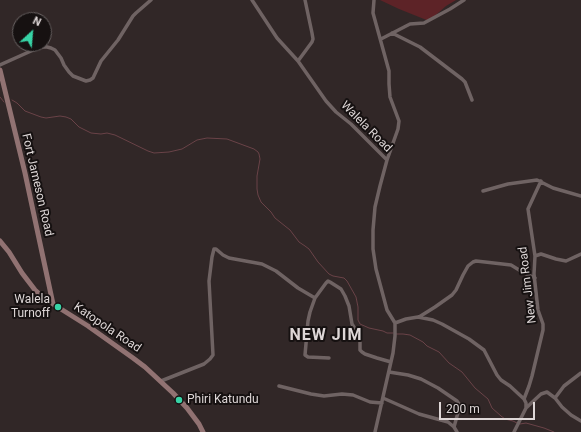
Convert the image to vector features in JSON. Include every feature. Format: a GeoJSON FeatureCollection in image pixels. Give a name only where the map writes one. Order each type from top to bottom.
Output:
{"type":"FeatureCollection","features":[{"type":"Feature","properties":{"kind":"street"},"geometry":{"type":"LineString","coordinates":[[0,65],[40,47],[47,47],[54,50],[73,76],[86,81],[90,80],[93,78],[101,62],[118,40],[133,16],[152,0]]}},
{"type":"Feature","properties":{"kind":"street","name":"Walela Road"},"geometry":{"type":"LineString","coordinates":[[252,0],[277,38],[298,61],[326,101],[387,160],[375,207],[373,249],[379,284],[387,310],[394,323],[395,336],[389,372],[375,432]]}},
{"type":"Feature","properties":{"kind":"street"},"geometry":{"type":"LineString","coordinates":[[298,61],[313,39],[305,0]]}},
{"type":"Feature","properties":{"kind":"street"},"geometry":{"type":"LineString","coordinates":[[374,0],[372,13],[389,71],[390,97],[399,121],[398,129],[387,160]]}},
{"type":"Feature","properties":{"kind":"street"},"geometry":{"type":"LineString","coordinates":[[380,39],[410,24],[424,23],[464,0]]}},
{"type":"Feature","properties":{"kind":"street"},"geometry":{"type":"LineString","coordinates":[[392,33],[420,47],[462,79],[465,82],[472,100]]}},
{"type":"Feature","properties":{"kind":"street","name":"Fort Jameson Road"},"geometry":{"type":"LineString","coordinates":[[0,70],[25,173],[53,304]]}},
{"type":"Feature","properties":{"kind":"street"},"geometry":{"type":"LineString","coordinates":[[483,191],[508,184],[537,180],[553,188],[581,196]]}},
{"type":"Feature","properties":{"kind":"street","name":"New Jim Road"},"geometry":{"type":"LineString","coordinates":[[524,398],[532,376],[543,330],[543,324],[538,310],[534,278],[535,256],[528,209],[541,181]]}},
{"type":"Feature","properties":{"kind":"street","name":"Katopola Road"},"geometry":{"type":"LineString","coordinates":[[0,241],[35,290],[45,299],[88,326],[133,358],[161,382],[187,408],[203,432]]}},
{"type":"Feature","properties":{"kind":"street"},"geometry":{"type":"LineString","coordinates":[[161,382],[204,364],[213,355],[209,281],[214,249],[229,258],[262,264],[276,271],[298,288],[315,298]]}},
{"type":"Feature","properties":{"kind":"street"},"geometry":{"type":"LineString","coordinates":[[535,256],[541,254],[566,261],[581,254]]}},
{"type":"Feature","properties":{"kind":"street"},"geometry":{"type":"LineString","coordinates":[[394,323],[418,317],[452,295],[468,266],[476,261],[511,265],[534,278]]}},
{"type":"Feature","properties":{"kind":"street"},"geometry":{"type":"LineString","coordinates":[[329,358],[308,357],[305,355],[308,321],[315,298],[328,282],[341,289],[345,296],[352,324],[360,337],[360,350],[365,354],[391,362]]}},
{"type":"Feature","properties":{"kind":"street"},"geometry":{"type":"LineString","coordinates":[[418,317],[442,324],[460,333],[484,350],[501,380],[524,398],[526,408]]}},
{"type":"Feature","properties":{"kind":"street"},"geometry":{"type":"LineString","coordinates":[[389,372],[421,379],[457,401],[459,404],[459,409],[454,427]]}},
{"type":"Feature","properties":{"kind":"street"},"geometry":{"type":"LineString","coordinates":[[554,398],[564,386],[581,373]]}},
{"type":"Feature","properties":{"kind":"street"},"geometry":{"type":"LineString","coordinates":[[280,386],[294,391],[324,396],[342,394],[353,395],[370,402],[382,403]]}},
{"type":"Feature","properties":{"kind":"street"},"geometry":{"type":"LineString","coordinates":[[514,432],[526,408],[541,394],[547,392],[562,407],[581,421]]}},
{"type":"Feature","properties":{"kind":"street"},"geometry":{"type":"LineString","coordinates":[[383,398],[419,414],[448,422],[457,432]]}},
{"type":"Feature","properties":{"kind":"shaded area"},"geometry":{"type":"Polygon","coordinates":[[[380,0],[456,0],[446,6],[429,21],[380,0]]]}},
{"type":"Feature","properties":{"kind":"waterway"},"geometry":{"type":"LineString","coordinates":[[0,97],[4,102]]}},
{"type":"Feature","properties":{"kind":"waterway"},"geometry":{"type":"LineString","coordinates":[[12,100],[25,111],[41,117],[66,117],[71,119],[79,127],[91,133],[107,133],[115,135],[154,153],[182,149],[197,140],[207,138],[227,139],[254,149],[258,152],[260,159],[257,176],[257,189],[261,202],[275,218],[290,230],[299,242],[309,249],[329,274],[344,278],[347,281],[356,297],[358,320],[360,324],[387,333],[393,333]]}},
{"type":"Feature","properties":{"kind":"waterway"},"geometry":{"type":"LineString","coordinates":[[396,334],[410,335],[439,352],[449,363],[462,372],[475,388],[488,399],[492,408],[505,419],[517,423]]}},
{"type":"Feature","properties":{"kind":"waterway"},"geometry":{"type":"LineString","coordinates":[[520,424],[526,423],[554,432]]}},
{"type":"Feature","properties":{"kind":"place","name":"Walela Turnoff"},"geometry":{"type":"Point","coordinates":[58,307]}},
{"type":"Feature","properties":{"kind":"place","name":"Phiri Katundu"},"geometry":{"type":"Point","coordinates":[179,400]}},
{"type":"Feature","properties":{"kind":"district","name":"NEW JIM"},"geometry":{"type":"Point","coordinates":[326,336]}}]}
